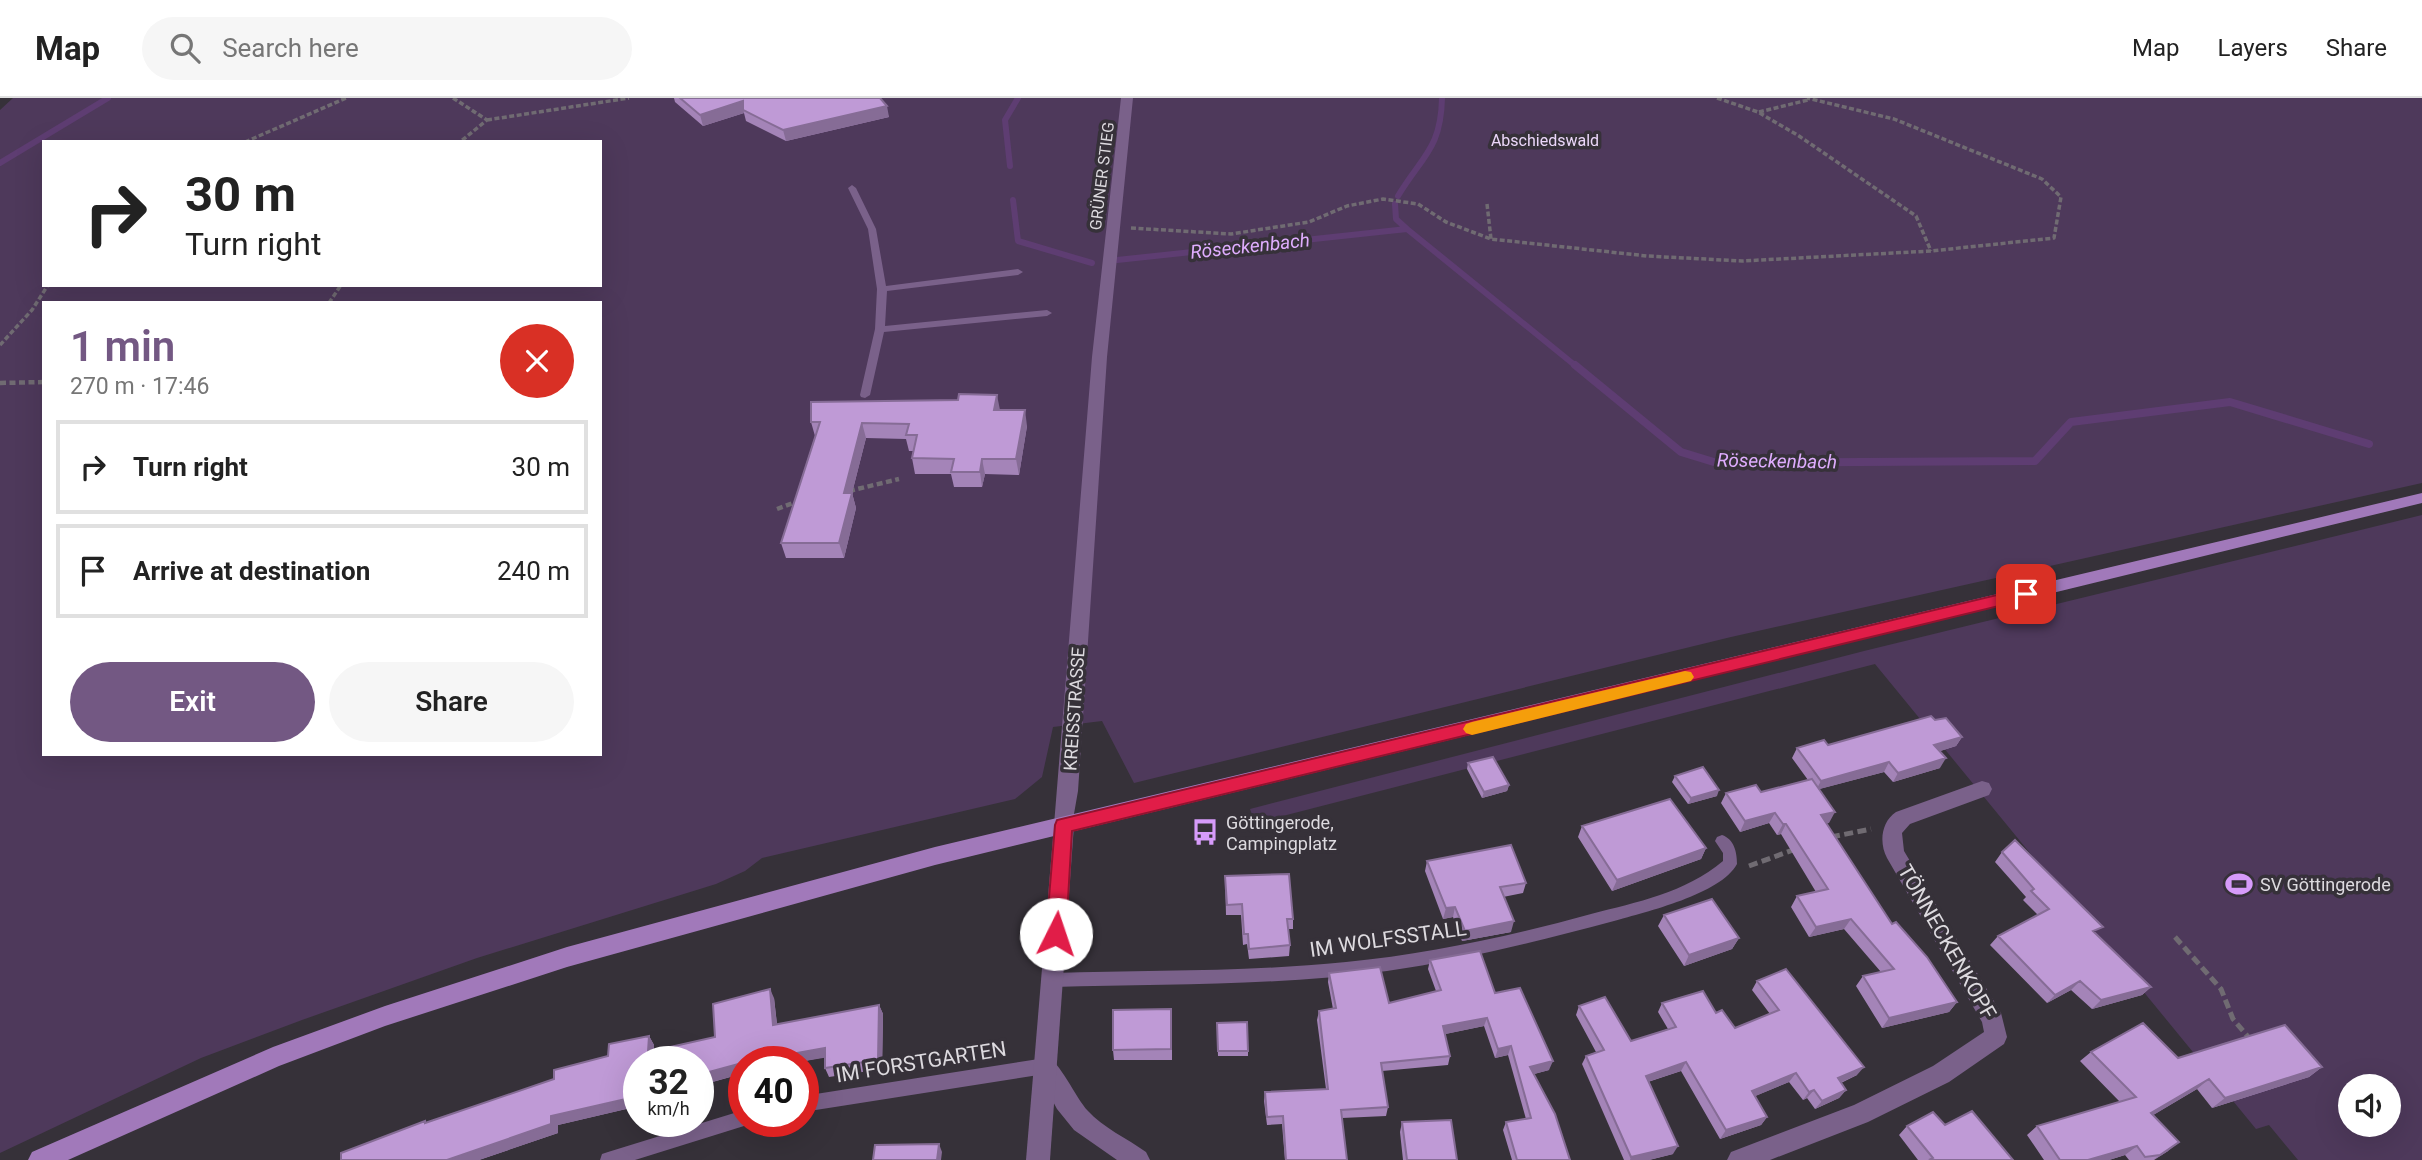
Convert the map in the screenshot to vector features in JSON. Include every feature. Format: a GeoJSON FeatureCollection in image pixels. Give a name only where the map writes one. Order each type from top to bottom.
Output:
{"type":"FeatureCollection","features":[{"type":"Feature","properties":{"kind":"main road"},"geometry":{"type":"LineString","coordinates":[[40,1160],[273,1058],[424,1003],[567,957],[878,872],[1064,825],[2422,498]]}},
{"type":"Feature","properties":{"kind":"street","name":"GRÜNER STIEG"},"geometry":{"type":"LineString","coordinates":[[1108,258],[1127,98]]}},
{"type":"Feature","properties":{"kind":"street","name":"KREISSTRASSE"},"geometry":{"type":"LineString","coordinates":[[1038,1160],[1068,791],[1094,400],[1108,258]]}},
{"type":"Feature","properties":{"kind":"street"},"geometry":{"type":"LineString","coordinates":[[1892,833],[1897,822],[1903,818],[1982,789]]}},
{"type":"Feature","properties":{"kind":"street","name":"TÖNNECKENKOPF"},"geometry":{"type":"LineString","coordinates":[[1739,1160],[1816,1133],[1868,1110],[1941,1074],[1996,1037],[1993,1020],[1894,852],[1892,833]]}},
{"type":"Feature","properties":{"kind":"street"},"geometry":{"type":"LineString","coordinates":[[1045,1066],[1065,1101],[1082,1122],[1138,1160]]}},
{"type":"Feature","properties":{"kind":"lane"},"geometry":{"type":"LineString","coordinates":[[852,188],[872,229],[882,289],[880,329],[865,394]]}},
{"type":"Feature","properties":{"kind":"lane"},"geometry":{"type":"LineString","coordinates":[[882,289],[1018,272]]}},
{"type":"Feature","properties":{"kind":"lane"},"geometry":{"type":"LineString","coordinates":[[880,329],[1046,313]]}},
{"type":"Feature","properties":{"kind":"lane"},"geometry":{"type":"LineString","coordinates":[[1718,877],[1730,864],[1730,852],[1722,841]]}},
{"type":"Feature","properties":{"kind":"lane","name":"IM WOLFSSTALL"},"geometry":{"type":"LineString","coordinates":[[1053,979],[1270,974],[1386,964],[1485,946],[1572,926],[1635,909],[1718,877]]}},
{"type":"Feature","properties":{"kind":"lane","name":"IM FORSTGARTEN"},"geometry":{"type":"LineString","coordinates":[[819,1101],[1045,1066]]}},
{"type":"Feature","properties":{"kind":"lane"},"geometry":{"type":"LineString","coordinates":[[608,1160],[728,1123]]}},
{"type":"Feature","properties":{"kind":"path"},"geometry":{"type":"LineString","coordinates":[[251,140],[346,98]]}},
{"type":"Feature","properties":{"kind":"path"},"geometry":{"type":"LineString","coordinates":[[453,98],[486,120]]}},
{"type":"Feature","properties":{"kind":"path"},"geometry":{"type":"LineString","coordinates":[[462,140],[486,120],[629,98]]}},
{"type":"Feature","properties":{"kind":"path"},"geometry":{"type":"LineString","coordinates":[[1717,98],[1758,112],[1799,136],[1916,216],[1931,251]]}},
{"type":"Feature","properties":{"kind":"path"},"geometry":{"type":"LineString","coordinates":[[1111,228],[1231,234],[1309,222],[1347,206],[1383,199],[1418,204],[1446,222],[1491,239],[1647,256],[1742,261],[1931,251],[2054,238],[2061,197],[2042,179],[1894,119],[1809,99],[1758,112]]}},
{"type":"Feature","properties":{"kind":"path"},"geometry":{"type":"LineString","coordinates":[[1488,204],[1491,239]]}},
{"type":"Feature","properties":{"kind":"path"},"geometry":{"type":"LineString","coordinates":[[0,345],[32,310],[46,287]]}},
{"type":"Feature","properties":{"kind":"path"},"geometry":{"type":"LineString","coordinates":[[0,383],[42,382]]}},
{"type":"Feature","properties":{"kind":"path"},"geometry":{"type":"LineString","coordinates":[[844,492],[899,479]]}},
{"type":"Feature","properties":{"kind":"path"},"geometry":{"type":"LineString","coordinates":[[777,509],[799,502]]}},
{"type":"Feature","properties":{"kind":"path"},"geometry":{"type":"LineString","coordinates":[[1820,841],[1858,830],[1892,833]]}},
{"type":"Feature","properties":{"kind":"path"},"geometry":{"type":"LineString","coordinates":[[1718,877],[1796,849]]}},
{"type":"Feature","properties":{"kind":"path"},"geometry":{"type":"LineString","coordinates":[[2175,937],[2221,989],[2233,1019],[2252,1041]]}},
{"type":"Feature","properties":{"kind":"green space","name":"Abschiedswald"},"geometry":{"type":"Polygon","coordinates":[[[13,98],[2422,98],[2422,483],[1731,637],[1134,783],[1102,721],[1053,727],[1042,777],[1015,799],[762,858],[745,871],[716,884],[477,958],[201,1058],[0,1153],[0,110],[13,98]]]}},
{"type":"Feature","properties":{"kind":"green space","name":"SV Göttingerode"},"geometry":{"type":"Polygon","coordinates":[[[2422,515],[2422,1160],[2298,1160],[2269,1125],[2256,1129],[1875,664],[1255,823],[1250,809],[1864,651],[2422,515]]]}},
{"type":"Feature","properties":{"kind":"building"},"geometry":{"type":"Polygon","coordinates":[[[680,98],[880,98],[887,106],[783,130],[743,110],[743,101],[700,115],[680,98]]]}},
{"type":"Feature","properties":{"kind":"building"},"geometry":{"type":"Polygon","coordinates":[[[959,394],[997,395],[994,410],[1025,410],[1016,459],[982,459],[980,472],[951,472],[954,459],[912,458],[917,435],[906,435],[909,424],[862,423],[844,493],[852,493],[839,543],[781,543],[820,422],[811,422],[811,402],[958,400],[959,394]]]}},
{"type":"Feature","properties":{"kind":"building"},"geometry":{"type":"Polygon","coordinates":[[[1931,716],[1935,720],[1946,718],[1962,737],[1934,745],[1946,758],[1898,773],[1889,762],[1821,781],[1797,748],[1824,740],[1828,745],[1931,716]]]}},
{"type":"Feature","properties":{"kind":"building"},"geometry":{"type":"Polygon","coordinates":[[[1493,757],[1509,785],[1484,792],[1468,763],[1493,757]]]}},
{"type":"Feature","properties":{"kind":"building"},"geometry":{"type":"Polygon","coordinates":[[[1703,767],[1719,790],[1691,798],[1675,776],[1703,767]]]}},
{"type":"Feature","properties":{"kind":"building"},"geometry":{"type":"Polygon","coordinates":[[[1812,779],[1835,812],[1821,815],[1892,924],[1896,922],[1927,957],[1957,1002],[1889,1018],[1863,976],[1894,969],[1851,919],[1816,927],[1797,896],[1828,889],[1786,824],[1783,824],[1775,813],[1745,821],[1726,793],[1756,785],[1761,792],[1812,779]]]}},
{"type":"Feature","properties":{"kind":"building"},"geometry":{"type":"Polygon","coordinates":[[[1670,799],[1706,848],[1617,880],[1582,826],[1670,799]]]}},
{"type":"Feature","properties":{"kind":"building"},"geometry":{"type":"Polygon","coordinates":[[[2015,840],[2103,927],[2093,931],[2151,987],[2101,1000],[2080,981],[2055,995],[1998,936],[2049,909],[2031,891],[2034,889],[2002,852],[2015,840]]]}},
{"type":"Feature","properties":{"kind":"building"},"geometry":{"type":"Polygon","coordinates":[[[1511,845],[1526,883],[1500,887],[1514,921],[1465,931],[1455,907],[1446,908],[1427,861],[1511,845]]]}},
{"type":"Feature","properties":{"kind":"building"},"geometry":{"type":"Polygon","coordinates":[[[1289,874],[1293,919],[1287,919],[1290,945],[1249,949],[1248,934],[1244,934],[1242,904],[1227,905],[1225,876],[1289,874]]]}},
{"type":"Feature","properties":{"kind":"building"},"geometry":{"type":"Polygon","coordinates":[[[1712,899],[1739,938],[1689,955],[1664,915],[1712,899]]]}},
{"type":"Feature","properties":{"kind":"building"},"geometry":{"type":"Polygon","coordinates":[[[1480,951],[1495,993],[1520,988],[1553,1061],[1530,1067],[1555,1114],[1570,1160],[1517,1160],[1506,1122],[1531,1118],[1511,1046],[1498,1049],[1487,1018],[1443,1026],[1450,1056],[1381,1063],[1388,1107],[1341,1110],[1347,1160],[1286,1160],[1283,1116],[1267,1117],[1265,1092],[1328,1089],[1319,1011],[1336,1008],[1329,973],[1380,967],[1389,1003],[1441,990],[1430,960],[1480,951]]]}},
{"type":"Feature","properties":{"kind":"building"},"geometry":{"type":"Polygon","coordinates":[[[1786,969],[1864,1067],[1838,1078],[1846,1090],[1822,1101],[1814,1090],[1809,1092],[1796,1073],[1752,1091],[1767,1117],[1726,1130],[1686,1062],[1646,1076],[1678,1146],[1631,1157],[1586,1056],[1604,1050],[1579,1006],[1605,997],[1631,1041],[1676,1027],[1662,1003],[1703,991],[1716,1013],[1722,1010],[1735,1028],[1779,1010],[1757,981],[1786,969]]]}},
{"type":"Feature","properties":{"kind":"building"},"geometry":{"type":"Polygon","coordinates":[[[770,989],[773,1025],[879,1005],[878,1060],[825,1068],[825,1048],[819,1049],[819,1046],[728,1046],[728,1067],[714,1071],[714,1046],[675,1046],[715,1037],[713,1004],[770,989]]]}},
{"type":"Feature","properties":{"kind":"building"},"geometry":{"type":"Polygon","coordinates":[[[1171,1009],[1171,1049],[1113,1050],[1113,1010],[1171,1009]]]}},
{"type":"Feature","properties":{"kind":"building"},"geometry":{"type":"Polygon","coordinates":[[[1247,1022],[1248,1051],[1218,1051],[1217,1023],[1247,1022]]]}},
{"type":"Feature","properties":{"kind":"building"},"geometry":{"type":"Polygon","coordinates":[[[2143,1023],[2178,1058],[2285,1025],[2322,1067],[2225,1098],[2209,1079],[2151,1113],[2179,1142],[2160,1155],[2145,1157],[2137,1146],[2088,1160],[2060,1160],[2037,1126],[2136,1097],[2091,1052],[2143,1023]]]}},
{"type":"Feature","properties":{"kind":"building"},"geometry":{"type":"Polygon","coordinates":[[[649,1036],[648,1046],[623,1046],[623,1100],[551,1116],[551,1124],[447,1160],[341,1160],[341,1153],[425,1121],[554,1079],[554,1070],[608,1056],[609,1044],[649,1036]]]}},
{"type":"Feature","properties":{"kind":"building"},"geometry":{"type":"Polygon","coordinates":[[[1972,1111],[2013,1160],[1929,1160],[1933,1158],[1907,1126],[1933,1112],[1945,1125],[1972,1111]]]}},
{"type":"Feature","properties":{"kind":"building"},"geometry":{"type":"Polygon","coordinates":[[[1451,1120],[1457,1160],[1407,1160],[1402,1122],[1451,1120]]]}},
{"type":"Feature","properties":{"kind":"building"},"geometry":{"type":"Polygon","coordinates":[[[939,1144],[937,1160],[873,1160],[875,1145],[939,1144]]]}},
{"type":"Feature","properties":{"kind":"waterway"},"geometry":{"type":"LineString","coordinates":[[0,163],[108,98]]}},
{"type":"Feature","properties":{"kind":"waterway","name":"Röseckenbach"},"geometry":{"type":"LineString","coordinates":[[1010,166],[1005,120],[1018,98]]}},
{"type":"Feature","properties":{"kind":"waterway"},"geometry":{"type":"LineString","coordinates":[[1398,196],[1434,141],[1441,115],[1442,98]]}},
{"type":"Feature","properties":{"kind":"waterway","name":"Röseckenbach"},"geometry":{"type":"LineString","coordinates":[[1013,200],[1018,241],[1092,263]]}},
{"type":"Feature","properties":{"kind":"waterway"},"geometry":{"type":"LineString","coordinates":[[1395,204],[1396,219],[1407,229]]}},
{"type":"Feature","properties":{"kind":"waterway","name":"Röseckenbach"},"geometry":{"type":"LineString","coordinates":[[1117,260],[1407,229]]}},
{"type":"Feature","properties":{"kind":"waterway","name":"Röseckenbach"},"geometry":{"type":"LineString","coordinates":[[1407,229],[1577,367]]}},
{"type":"Feature","properties":{"kind":"waterway","name":"Röseckenbach"},"geometry":{"type":"LineString","coordinates":[[1575,365],[1681,452],[1717,463],[2035,461],[2071,422],[2230,402],[2369,444]]}},
{"type":"Feature","properties":{"kind":"slow traffic"},"geometry":{"type":"LineString","coordinates":[[1472,729],[1685,677]]}},
{"type":"Feature","properties":{"kind":"place","name":"Göttingerode, Campingplatz"},"geometry":{"type":"Point","coordinates":[1205,832]}},
{"type":"Feature","properties":{"kind":"place","name":"SV Göttingerode"},"geometry":{"type":"Point","coordinates":[2239,884]}},
{"type":"Feature","properties":{"kind":"route"},"geometry":{"type":"LineString","coordinates":[[1056,934],[1064,825],[2026,594]]}}]}
